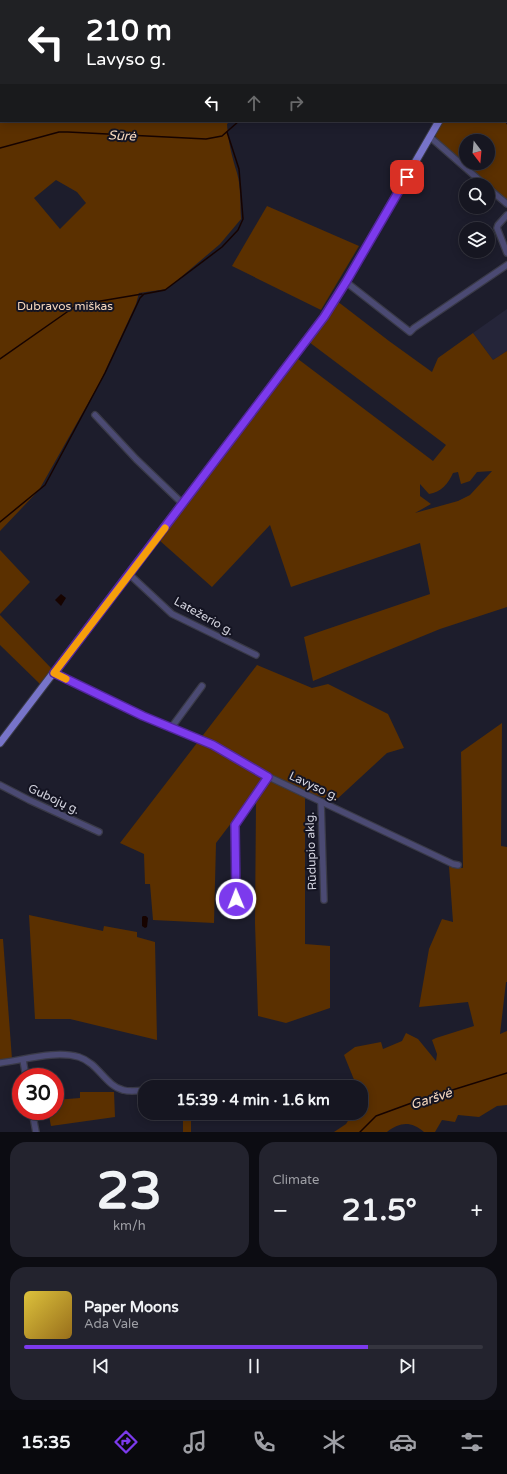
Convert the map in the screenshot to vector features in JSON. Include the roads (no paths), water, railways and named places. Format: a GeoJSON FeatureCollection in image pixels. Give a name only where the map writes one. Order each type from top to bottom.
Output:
{"type":"FeatureCollection","features":[{"type":"Feature","properties":{"kind":"main road"},"geometry":{"type":"LineString","coordinates":[[0,743],[324,317],[346,282],[438,122]]}},
{"type":"Feature","properties":{"kind":"street"},"geometry":{"type":"LineString","coordinates":[[430,137],[477,178]]}},
{"type":"Feature","properties":{"kind":"street"},"geometry":{"type":"LineString","coordinates":[[495,194],[507,204]]}},
{"type":"Feature","properties":{"kind":"street"},"geometry":{"type":"LineString","coordinates":[[507,215],[497,228],[507,253]]}},
{"type":"Feature","properties":{"kind":"street"},"geometry":{"type":"LineString","coordinates":[[346,282],[410,332],[507,265]]}},
{"type":"Feature","properties":{"kind":"street"},"geometry":{"type":"LineString","coordinates":[[95,415],[136,459],[182,504]]}},
{"type":"Feature","properties":{"kind":"street","name":"Latežerio g."},"geometry":{"type":"LineString","coordinates":[[129,574],[172,614],[256,655]]}},
{"type":"Feature","properties":{"kind":"street","name":"Lavyso g."},"geometry":{"type":"LineString","coordinates":[[54,673],[171,728],[213,745],[268,777],[458,865]]}},
{"type":"Feature","properties":{"kind":"street"},"geometry":{"type":"LineString","coordinates":[[171,728],[202,686]]}},
{"type":"Feature","properties":{"kind":"street"},"geometry":{"type":"LineString","coordinates":[[236,899],[235,825],[268,777]]}},
{"type":"Feature","properties":{"kind":"street","name":"Gubojų g."},"geometry":{"type":"LineString","coordinates":[[0,784],[29,800],[99,832]]}},
{"type":"Feature","properties":{"kind":"street","name":"Rūdupio aklg."},"geometry":{"type":"LineString","coordinates":[[321,802],[324,900]]}},
{"type":"Feature","properties":{"kind":"street"},"geometry":{"type":"LineString","coordinates":[[0,1063],[50,1054],[80,1057],[92,1063],[118,1088],[124,1090],[138,1090]]}},
{"type":"Feature","properties":{"kind":"street"},"geometry":{"type":"LineString","coordinates":[[23,1060],[24,1068]]}},
{"type":"Feature","properties":{"kind":"street"},"geometry":{"type":"LineString","coordinates":[[34,1120],[36,1132]]}},
{"type":"Feature","properties":{"kind":"waterway","name":"Sūrė"},"geometry":{"type":"LineString","coordinates":[[0,148],[59,132],[206,139],[222,136],[238,122]]}},
{"type":"Feature","properties":{"kind":"waterway"},"geometry":{"type":"LineString","coordinates":[[0,522],[45,485],[105,373],[140,298],[144,294],[165,290],[222,247],[238,230],[243,219],[239,169],[227,132]]}},
{"type":"Feature","properties":{"kind":"waterway"},"geometry":{"type":"LineString","coordinates":[[0,359],[77,305],[142,294]]}},
{"type":"Feature","properties":{"kind":"waterway","name":"Garšvė"},"geometry":{"type":"LineString","coordinates":[[360,1132],[376,1116],[417,1101],[507,1073]]}},
{"type":"Feature","properties":{"kind":"park label","name":"Dubravos miškas"},"geometry":{"type":"Point","coordinates":[65,306]}}]}
